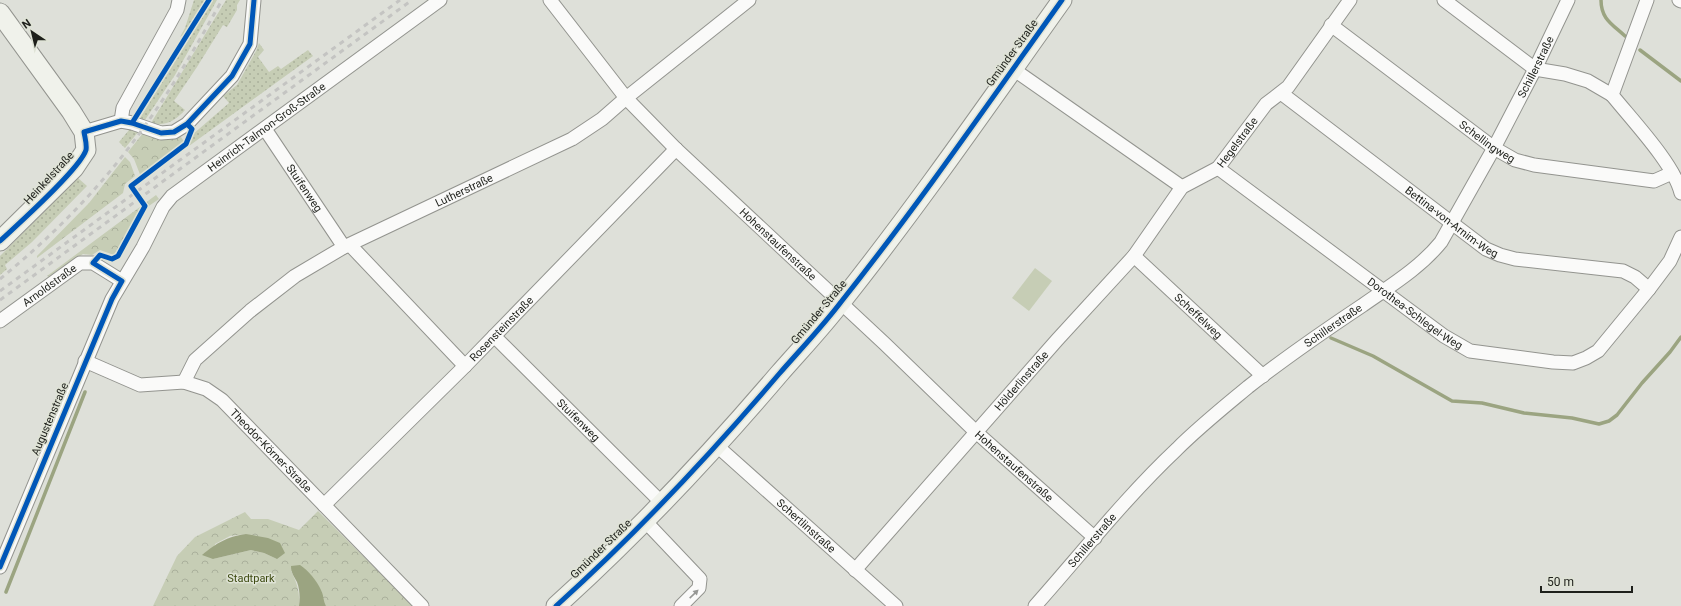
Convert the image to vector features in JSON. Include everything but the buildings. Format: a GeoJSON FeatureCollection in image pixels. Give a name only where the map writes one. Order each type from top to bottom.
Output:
{"type":"FeatureCollection","features":[{"type":"Feature","properties":{"kind":"street"},"geometry":{"type":"LineString","coordinates":[[121,121],[123,108],[177,10],[179,0]]}},
{"type":"Feature","properties":{"kind":"street"},"geometry":{"type":"LineString","coordinates":[[0,13],[71,111],[84,132],[121,121],[132,123],[160,133],[174,132],[187,124],[227,82],[236,70],[250,44],[254,0]]}},
{"type":"Feature","properties":{"kind":"street","name":"Heinrich-Talmon-Groß-Straße"},"geometry":{"type":"LineString","coordinates":[[122,281],[143,248],[163,206],[172,196],[440,0]]}},
{"type":"Feature","properties":{"kind":"street","name":"Hohenstaufenstraße"},"geometry":{"type":"LineString","coordinates":[[550,0],[626,98],[676,150],[885,344],[976,432],[1095,538]]}},
{"type":"Feature","properties":{"kind":"street","name":"Lutherstraße"},"geometry":{"type":"LineString","coordinates":[[184,382],[195,360],[250,312],[295,276],[347,246],[572,139],[602,119],[626,98],[749,0]]}},
{"type":"Feature","properties":{"kind":"street","name":"Gmünder Straße"},"geometry":{"type":"LineString","coordinates":[[556,606],[662,503],[716,445],[840,303],[898,228],[1062,0]]}},
{"type":"Feature","properties":{"kind":"street","name":"Hegelstraße"},"geometry":{"type":"LineString","coordinates":[[1182,187],[1218,168],[1266,104],[1288,87],[1350,0]]}},
{"type":"Feature","properties":{"kind":"street","name":"Schillerstraße"},"geometry":{"type":"LineString","coordinates":[[1035,606],[1142,484],[1177,448],[1263,376],[1384,291],[1433,252],[1441,242],[1494,148],[1535,69],[1568,0]]}},
{"type":"Feature","properties":{"kind":"street"},"geometry":{"type":"LineString","coordinates":[[1612,95],[1647,0]]}},
{"type":"Feature","properties":{"kind":"street"},"geometry":{"type":"LineString","coordinates":[[1451,2],[1535,69],[1565,74],[1588,81],[1612,95],[1662,157],[1679,186],[1681,193]]}},
{"type":"Feature","properties":{"kind":"street","name":"Schellingweg"},"geometry":{"type":"LineString","coordinates":[[1331,25],[1494,148],[1515,160],[1542,166],[1654,181],[1672,173]]}},
{"type":"Feature","properties":{"kind":"street"},"geometry":{"type":"LineString","coordinates":[[1013,69],[1182,187]]}},
{"type":"Feature","properties":{"kind":"street","name":"Bettina-von-Arnim-Weg"},"geometry":{"type":"LineString","coordinates":[[1281,93],[1486,249],[1514,259],[1624,271],[1635,277],[1649,290]]}},
{"type":"Feature","properties":{"kind":"street","name":"Stuifenweg"},"geometry":{"type":"LineString","coordinates":[[265,129],[347,246],[465,366]]}},
{"type":"Feature","properties":{"kind":"street","name":"Heinkelstraße"},"geometry":{"type":"LineString","coordinates":[[0,241],[56,187],[78,163],[86,150],[84,132]]}},
{"type":"Feature","properties":{"kind":"street","name":"Rosensteinstraße"},"geometry":{"type":"LineString","coordinates":[[324,505],[465,366],[676,150]]}},
{"type":"Feature","properties":{"kind":"street","name":"Dorothea-Schlegel-Weg"},"geometry":{"type":"LineString","coordinates":[[1218,168],[1444,336],[1470,351],[1553,362],[1573,363],[1586,358],[1598,351],[1649,290],[1670,261],[1681,237]]}},
{"type":"Feature","properties":{"kind":"street","name":"Hölderlinstraße"},"geometry":{"type":"LineString","coordinates":[[855,570],[976,432],[1134,256],[1182,187]]}},
{"type":"Feature","properties":{"kind":"street","name":"Scheffelweg"},"geometry":{"type":"LineString","coordinates":[[1134,256],[1263,376]]}},
{"type":"Feature","properties":{"kind":"street","name":"Arnoldstraße"},"geometry":{"type":"LineString","coordinates":[[0,321],[80,263],[93,263],[122,281]]}},
{"type":"Feature","properties":{"kind":"street","name":"Augustenstraße"},"geometry":{"type":"LineString","coordinates":[[0,567],[85,361],[122,281]]}},
{"type":"Feature","properties":{"kind":"street","name":"Stuifenweg"},"geometry":{"type":"LineString","coordinates":[[494,336],[662,503]]}},
{"type":"Feature","properties":{"kind":"street","name":"Theodor-Körner-Straße"},"geometry":{"type":"LineString","coordinates":[[85,361],[140,385],[184,382],[206,388],[222,400],[422,606]]}},
{"type":"Feature","properties":{"kind":"street","name":"Schertlinstraße"},"geometry":{"type":"LineString","coordinates":[[716,445],[896,606]]}},
{"type":"Feature","properties":{"kind":"street"},"geometry":{"type":"LineString","coordinates":[[645,521],[700,579],[699,588],[681,606]]}},
{"type":"Feature","properties":{"kind":"green space"},"geometry":{"type":"Polygon","coordinates":[[[194,0],[206,0],[185,34],[180,37],[185,28],[194,0]]]}},
{"type":"Feature","properties":{"kind":"green space"},"geometry":{"type":"Polygon","coordinates":[[[213,0],[217,0],[175,75],[145,120],[140,118],[213,0]]]}},
{"type":"Feature","properties":{"kind":"green space"},"geometry":{"type":"Polygon","coordinates":[[[226,0],[240,0],[237,5],[237,10],[227,27],[223,25],[174,101],[185,110],[170,122],[161,124],[151,123],[226,0]]]}},
{"type":"Feature","properties":{"kind":"green space"},"geometry":{"type":"Polygon","coordinates":[[[259,43],[264,50],[258,57],[269,72],[278,66],[281,69],[308,50],[313,56],[189,146],[192,135],[229,103],[223,96],[237,85],[259,43]]]}},
{"type":"Feature","properties":{"kind":"green space"},"geometry":{"type":"Polygon","coordinates":[[[134,129],[139,131],[125,148],[119,142],[129,130],[134,129]]]}},
{"type":"Feature","properties":{"kind":"green space"},"geometry":{"type":"Polygon","coordinates":[[[143,133],[161,139],[181,137],[185,143],[173,154],[141,177],[134,159],[128,152],[143,133]]]}},
{"type":"Feature","properties":{"kind":"green space"},"geometry":{"type":"Polygon","coordinates":[[[125,157],[130,162],[135,176],[125,184],[123,193],[37,258],[37,256],[89,203],[125,157]]]}},
{"type":"Feature","properties":{"kind":"green space"},"geometry":{"type":"Polygon","coordinates":[[[78,178],[87,186],[32,242],[5,265],[7,269],[0,275],[0,256],[78,178]]]}},
{"type":"Feature","properties":{"kind":"green space"},"geometry":{"type":"Polygon","coordinates":[[[156,195],[159,199],[140,212],[114,255],[100,250],[92,255],[83,254],[49,277],[47,276],[156,195]]]}},
{"type":"Feature","properties":{"kind":"green space"},"geometry":{"type":"Polygon","coordinates":[[[1035,268],[1052,281],[1029,311],[1012,298],[1035,268]]]}},
{"type":"Feature","properties":{"kind":"green space","name":"Stadtpark"},"geometry":{"type":"Polygon","coordinates":[[[318,511],[413,606],[326,606],[323,602],[321,590],[291,571],[298,588],[299,606],[153,606],[177,556],[195,537],[245,512],[251,519],[268,519],[299,530],[318,511]],[[246,534],[230,536],[215,544],[213,559],[251,550],[264,553],[277,559],[246,534]]]}},
{"type":"Feature","properties":{"kind":"shaded area"},"geometry":{"type":"Polygon","coordinates":[[[246,534],[268,538],[280,543],[285,553],[277,559],[264,553],[251,550],[213,559],[202,555],[222,541],[246,534]]]}},
{"type":"Feature","properties":{"kind":"shaded area"},"geometry":{"type":"Polygon","coordinates":[[[300,565],[317,583],[322,592],[326,606],[299,606],[299,588],[292,573],[291,566],[300,565]]]}},
{"type":"Feature","properties":{"kind":"waterway"},"geometry":{"type":"LineString","coordinates":[[1601,0],[1601,7],[1605,17],[1625,36]]}},
{"type":"Feature","properties":{"kind":"waterway"},"geometry":{"type":"LineString","coordinates":[[1640,50],[1681,81]]}},
{"type":"Feature","properties":{"kind":"waterway"},"geometry":{"type":"LineString","coordinates":[[1331,338],[1373,356],[1452,401],[1482,403],[1524,413],[1572,418],[1599,424],[1609,421],[1617,415],[1681,337]]}},
{"type":"Feature","properties":{"kind":"waterway"},"geometry":{"type":"LineString","coordinates":[[6,592],[85,392]]}},
{"type":"Feature","properties":{"kind":"railway"},"geometry":{"type":"LineString","coordinates":[[0,279],[59,227],[95,189],[129,148],[175,81],[222,0]]}},
{"type":"Feature","properties":{"kind":"railway"},"geometry":{"type":"LineString","coordinates":[[0,291],[400,0]]}},
{"type":"Feature","properties":{"kind":"railway"},"geometry":{"type":"LineString","coordinates":[[0,300],[412,0]]}},
{"type":"Feature","properties":{"kind":"cycle path"},"geometry":{"type":"LineString","coordinates":[[132,123],[209,0]]}},
{"type":"Feature","properties":{"kind":"cycle path"},"geometry":{"type":"LineString","coordinates":[[0,241],[61,183],[81,159],[86,150],[84,132],[121,121],[132,123],[161,133],[174,132],[187,124],[232,76],[250,44],[254,0]]}},
{"type":"Feature","properties":{"kind":"cycle path"},"geometry":{"type":"LineString","coordinates":[[556,606],[615,551],[671,494],[726,435],[826,320],[870,265],[926,190],[1062,0]]}},
{"type":"Feature","properties":{"kind":"cycle path"},"geometry":{"type":"LineString","coordinates":[[0,567],[112,299],[122,281],[93,263],[100,255],[112,259],[118,256],[145,206],[131,186],[186,144],[192,129],[187,124]]}}]}
